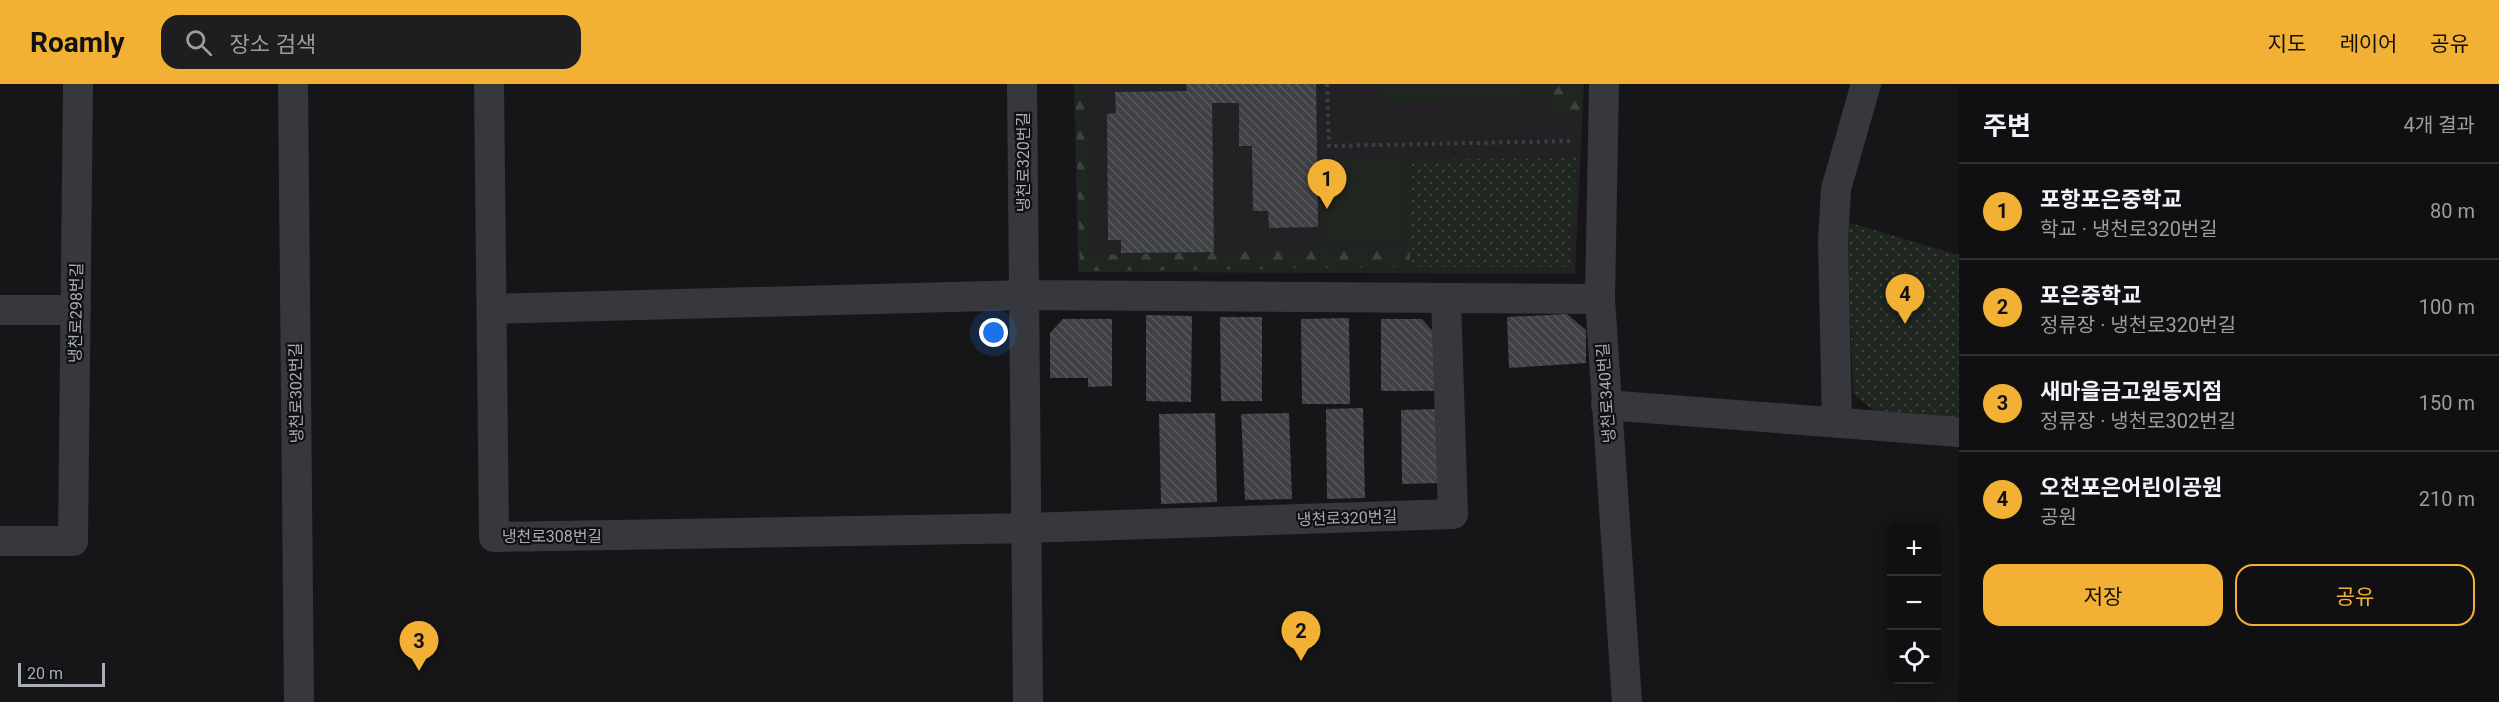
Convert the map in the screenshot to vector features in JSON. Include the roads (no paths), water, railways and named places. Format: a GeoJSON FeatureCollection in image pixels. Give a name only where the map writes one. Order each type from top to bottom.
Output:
{"type":"FeatureCollection","features":[{"type":"Feature","properties":{"kind":"street","name":"냉천로298번길"},"geometry":{"type":"LineString","coordinates":[[0,542],[73,541],[78,84]]}},
{"type":"Feature","properties":{"kind":"street","name":"냉천로302번길"},"geometry":{"type":"LineString","coordinates":[[293,84],[299,702]]}},
{"type":"Feature","properties":{"kind":"street","name":"냉천로308번길"},"geometry":{"type":"LineString","coordinates":[[489,84],[494,537],[1026,528]]}},
{"type":"Feature","properties":{"kind":"street","name":"냉천로320번길"},"geometry":{"type":"LineString","coordinates":[[1022,84],[1028,702]]}},
{"type":"Feature","properties":{"kind":"street","name":"냉천로340번길"},"geometry":{"type":"LineString","coordinates":[[1604,84],[1600,299],[1627,702]]}},
{"type":"Feature","properties":{"kind":"street"},"geometry":{"type":"LineString","coordinates":[[1836,423],[1833,240],[1836,189],[1866,84]]}},
{"type":"Feature","properties":{"kind":"street"},"geometry":{"type":"LineString","coordinates":[[492,309],[1024,295],[1600,299]]}},
{"type":"Feature","properties":{"kind":"street","name":"냉천로320번길"},"geometry":{"type":"LineString","coordinates":[[1026,528],[1453,514],[1446,299]]}},
{"type":"Feature","properties":{"kind":"street"},"geometry":{"type":"LineString","coordinates":[[0,310],[76,310]]}},
{"type":"Feature","properties":{"kind":"street"},"geometry":{"type":"LineString","coordinates":[[1606,405],[1959,432]]}},
{"type":"Feature","properties":{"kind":"place","name":"포항포은중학교"},"geometry":{"type":"Point","coordinates":[1327,209]}},
{"type":"Feature","properties":{"kind":"place","name":"오천포은어린이공원"},"geometry":{"type":"Point","coordinates":[1905,324]}},
{"type":"Feature","properties":{"kind":"place","name":"포은중학교"},"geometry":{"type":"Point","coordinates":[1301,661]}},
{"type":"Feature","properties":{"kind":"place","name":"새마을금고원동지점"},"geometry":{"type":"Point","coordinates":[419,671]}}]}
